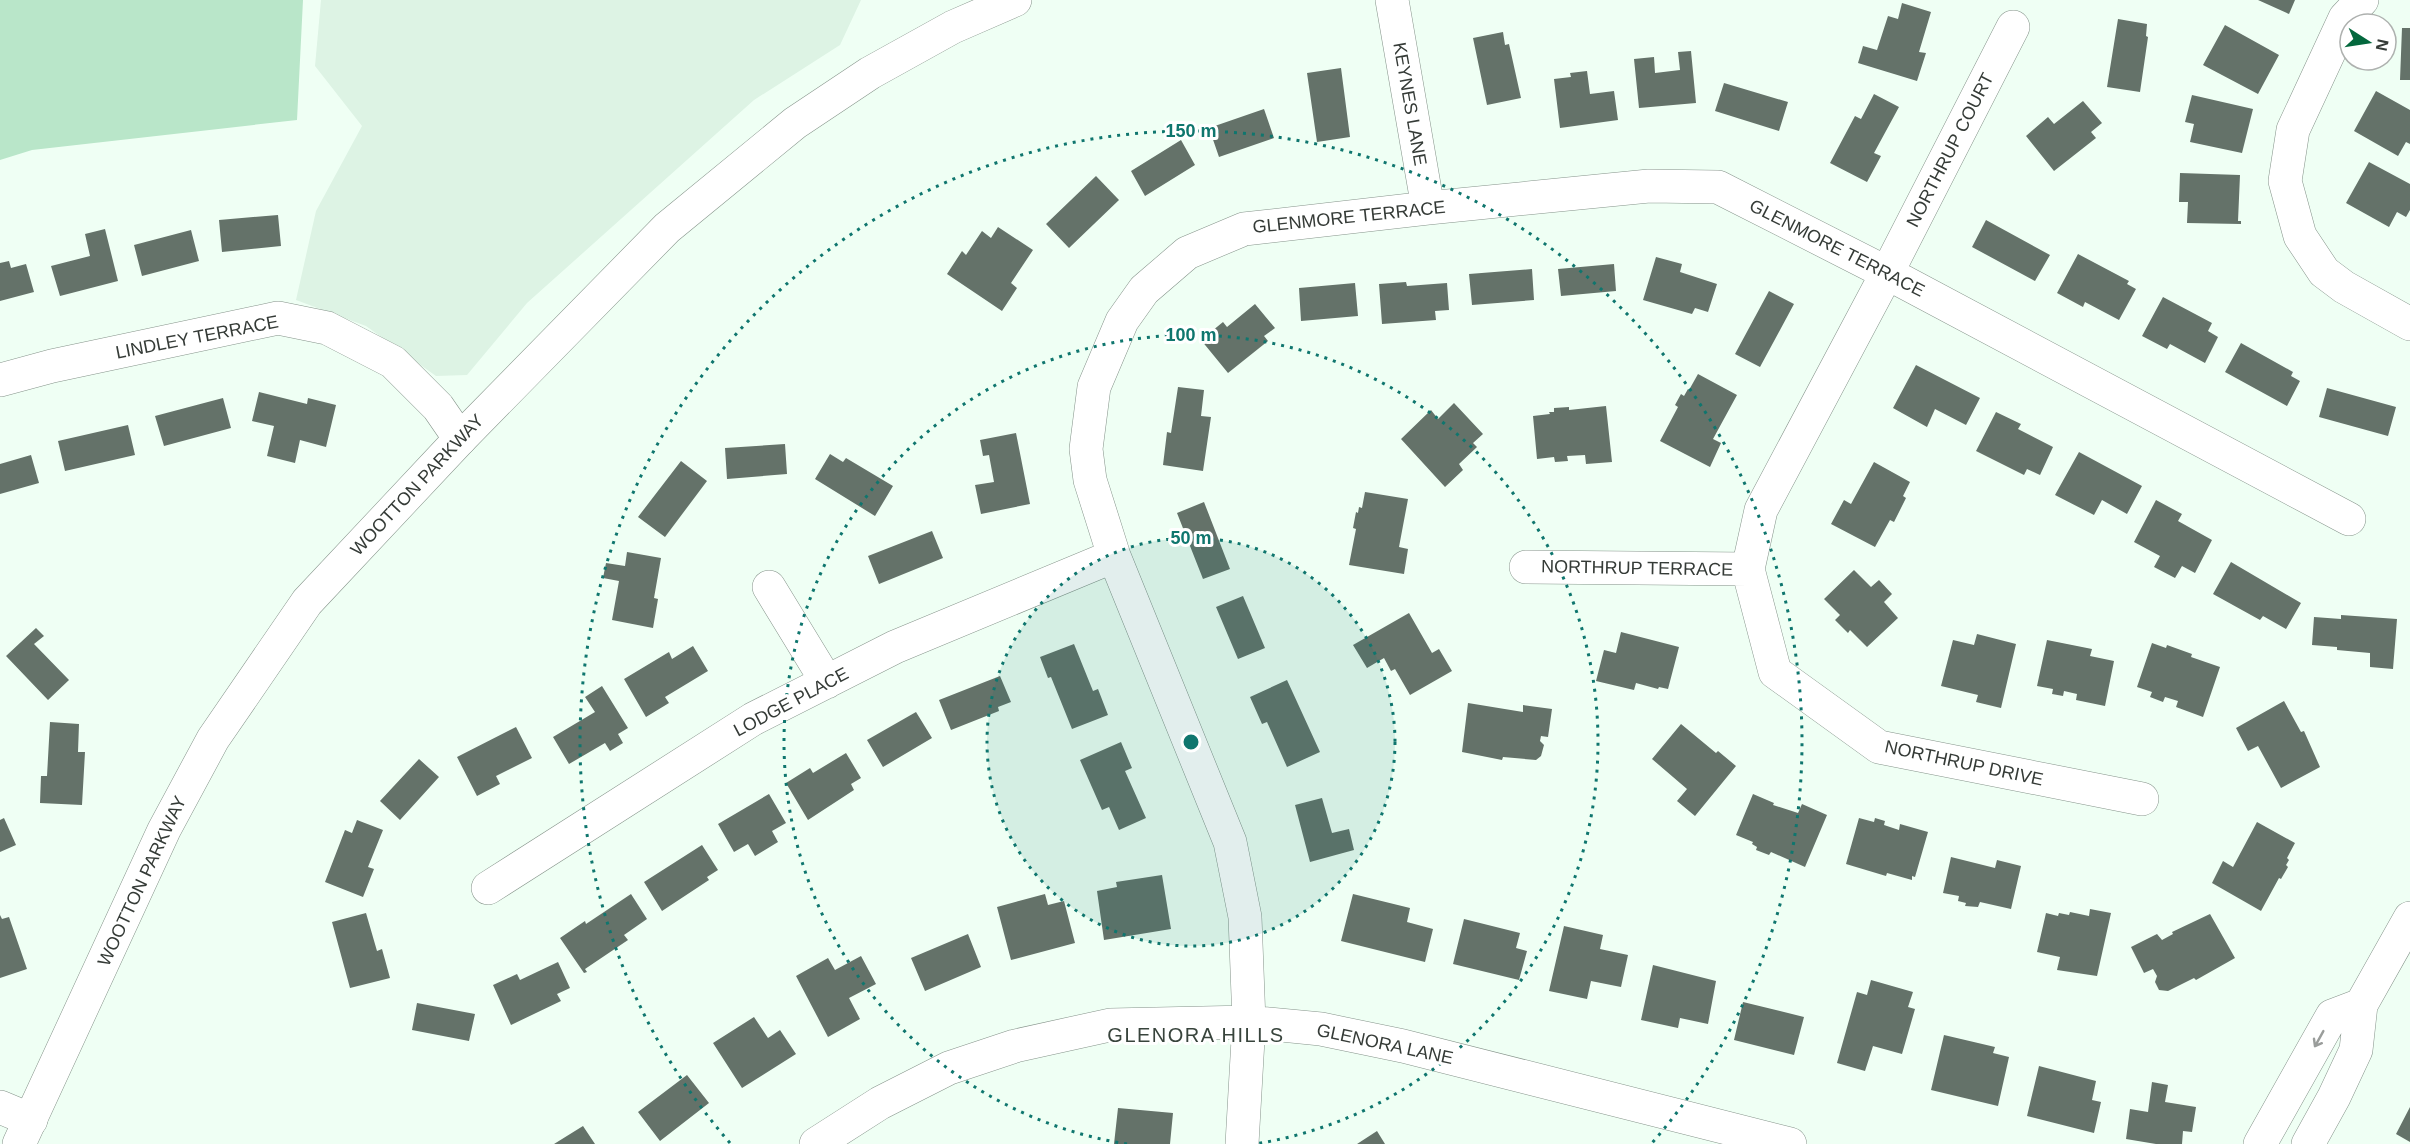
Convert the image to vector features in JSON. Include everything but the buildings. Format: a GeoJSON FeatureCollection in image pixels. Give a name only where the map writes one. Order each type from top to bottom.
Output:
{"type":"FeatureCollection","features":[{"type":"Feature","properties":{"kind":"street","name":"WOOTTON PARKWAY"},"geometry":{"type":"LineString","coordinates":[[25,1132],[164,830],[213,739],[307,602],[460,439],[667,228],[795,123],[870,73],[953,27],[1015,0]]}},
{"type":"Feature","properties":{"kind":"street","name":"KEYNES LANE"},"geometry":{"type":"LineString","coordinates":[[1392,0],[1428,208]]}},
{"type":"Feature","properties":{"kind":"street"},"geometry":{"type":"LineString","coordinates":[[2362,0],[2345,18],[2293,130],[2285,181],[2300,237],[2324,272],[2344,287],[2410,324]]}},
{"type":"Feature","properties":{"kind":"street","name":"NORTHRUP COURT"},"geometry":{"type":"LineString","coordinates":[[1887,273],[2013,27]]}},
{"type":"Feature","properties":{"kind":"street","name":"GLENMORE TERRACE"},"geometry":{"type":"LineString","coordinates":[[1242,1144],[1250,1022],[1245,917],[1230,842],[1114,556],[1090,480],[1086,448],[1094,387],[1122,321],[1144,291],[1187,253],[1244,229],[1649,186],[1718,187],[1887,273],[2349,519]]}},
{"type":"Feature","properties":{"kind":"street","name":"NORTHRUP DRIVE"},"geometry":{"type":"LineString","coordinates":[[1887,273],[1761,510],[1748,569],[1775,672],[1879,747],[2142,799]]}},
{"type":"Feature","properties":{"kind":"street","name":"LINDLEY TERRACE"},"geometry":{"type":"LineString","coordinates":[[0,380],[52,366],[278,318],[327,328],[393,362],[438,407],[460,439]]}},
{"type":"Feature","properties":{"kind":"street","name":"LODGE PLACE"},"geometry":{"type":"LineString","coordinates":[[488,888],[753,719],[896,647],[1114,556]]}},
{"type":"Feature","properties":{"kind":"street","name":"NORTHRUP TERRACE"},"geometry":{"type":"LineString","coordinates":[[1526,567],[1748,569]]}},
{"type":"Feature","properties":{"kind":"street"},"geometry":{"type":"LineString","coordinates":[[769,587],[826,682]]}},
{"type":"Feature","properties":{"kind":"street"},"geometry":{"type":"LineString","coordinates":[[2307,1144],[2334,1097],[2356,1050],[2361,1005],[2410,918]]}},
{"type":"Feature","properties":{"kind":"street"},"geometry":{"type":"LineString","coordinates":[[2260,1144],[2332,1016],[2361,1005]]}},
{"type":"Feature","properties":{"kind":"street","name":"GLENORA LANE"},"geometry":{"type":"LineString","coordinates":[[816,1144],[880,1103],[949,1068],[1015,1046],[1110,1025],[1250,1022],[1321,1029],[1403,1046],[1790,1144]]}},
{"type":"Feature","properties":{"kind":"street"},"geometry":{"type":"LineString","coordinates":[[0,1107],[25,1132]]}},
{"type":"Feature","properties":{"kind":"shaded area"},"geometry":{"type":"Polygon","coordinates":[[[321,0],[861,0],[840,45],[754,100],[527,303],[467,375],[436,376],[366,326],[296,300],[316,211],[362,126],[315,66],[321,0]]]}},
{"type":"Feature","properties":{"kind":"green space"},"geometry":{"type":"Polygon","coordinates":[[[0,0],[303,0],[297,120],[32,150],[0,160],[0,0]]]}},
{"type":"Feature","properties":{"kind":"district","name":"GLENORA HILLS"},"geometry":{"type":"Point","coordinates":[1196,1035]}}]}
